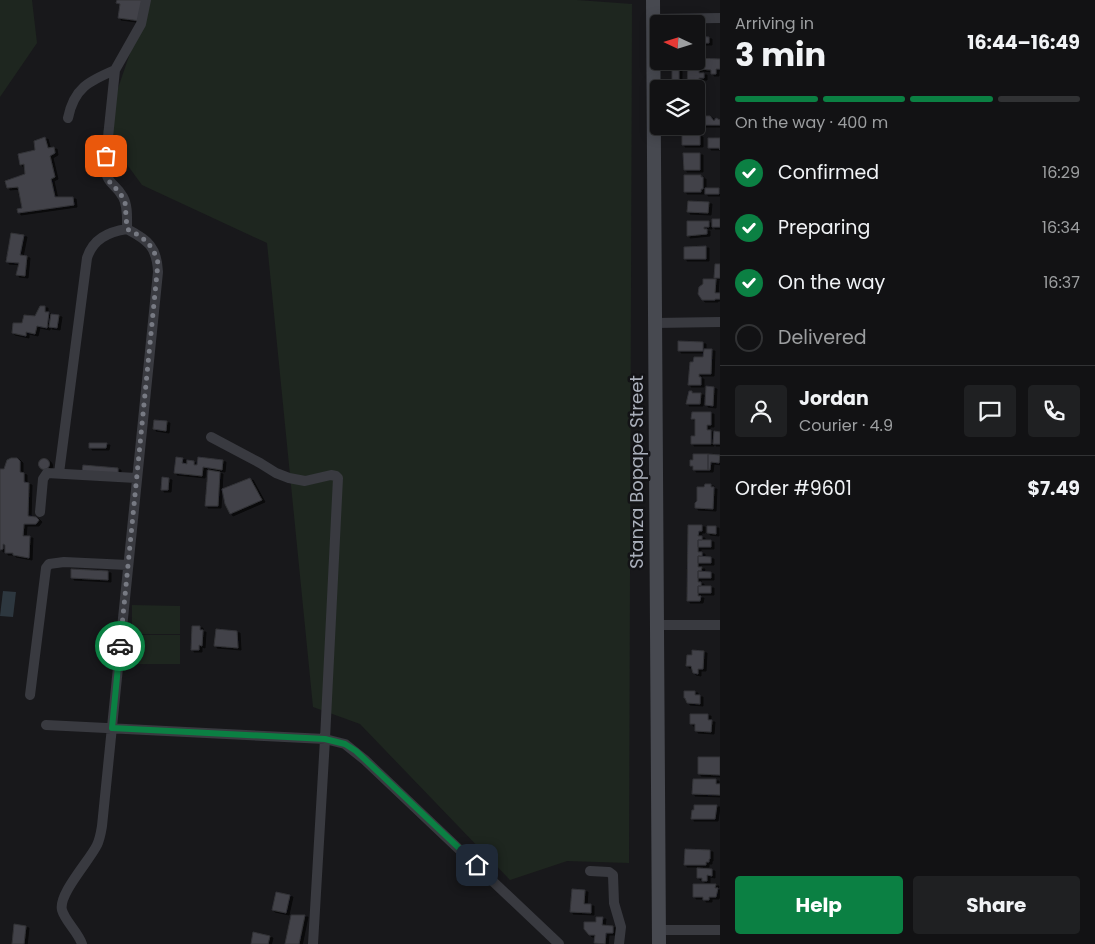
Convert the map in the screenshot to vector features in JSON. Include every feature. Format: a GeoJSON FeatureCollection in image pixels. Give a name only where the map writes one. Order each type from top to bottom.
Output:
{"type":"FeatureCollection","features":[{"type":"Feature","properties":{"kind":"main road","name":"Stanza Bopape Street"},"geometry":{"type":"LineString","coordinates":[[653,0],[657,15]]}},
{"type":"Feature","properties":{"kind":"main road","name":"Stanza Bopape Street"},"geometry":{"type":"LineString","coordinates":[[659,15],[661,0]]}},
{"type":"Feature","properties":{"kind":"main road","name":"Stanza Bopape Street"},"geometry":{"type":"LineString","coordinates":[[658,70],[663,937]]}},
{"type":"Feature","properties":{"kind":"main road","name":"Stanza Bopape Street"},"geometry":{"type":"LineString","coordinates":[[660,323],[662,135]]}},
{"type":"Feature","properties":{"kind":"street"},"geometry":{"type":"LineString","coordinates":[[127,229],[125,202],[120,193],[108,180],[105,166],[114,70],[141,24],[146,0]]}},
{"type":"Feature","properties":{"kind":"street"},"geometry":{"type":"LineString","coordinates":[[705,18],[720,18]]}},
{"type":"Feature","properties":{"kind":"street"},"geometry":{"type":"LineString","coordinates":[[68,118],[70,106],[79,91],[97,78],[114,70]]}},
{"type":"Feature","properties":{"kind":"street"},"geometry":{"type":"LineString","coordinates":[[59,473],[87,258],[94,244],[100,238],[127,229],[143,237],[152,246],[158,263],[104,816],[100,836],[91,856],[73,880],[62,904],[62,910],[82,944]]}},
{"type":"Feature","properties":{"kind":"street"},"geometry":{"type":"LineString","coordinates":[[660,323],[720,322]]}},
{"type":"Feature","properties":{"kind":"street"},"geometry":{"type":"LineString","coordinates":[[211,437],[283,476],[297,480],[315,479],[330,475],[338,478],[313,944]]}},
{"type":"Feature","properties":{"kind":"street"},"geometry":{"type":"LineString","coordinates":[[40,512],[43,479],[47,473],[136,478]]}},
{"type":"Feature","properties":{"kind":"street"},"geometry":{"type":"LineString","coordinates":[[30,695],[46,568],[49,564],[64,562],[128,565]]}},
{"type":"Feature","properties":{"kind":"street"},"geometry":{"type":"LineString","coordinates":[[660,625],[720,625]]}},
{"type":"Feature","properties":{"kind":"street"},"geometry":{"type":"LineString","coordinates":[[46,725],[325,739],[345,744],[366,760],[559,944]]}},
{"type":"Feature","properties":{"kind":"street"},"geometry":{"type":"LineString","coordinates":[[590,871],[609,872],[613,875],[614,903],[621,927],[619,944]]}},
{"type":"Feature","properties":{"kind":"street"},"geometry":{"type":"LineString","coordinates":[[663,937],[720,930]]}},
{"type":"Feature","properties":{"kind":"street"},"geometry":{"type":"LineString","coordinates":[[545,944],[546,931]]}},
{"type":"Feature","properties":{"kind":"shaded area"},"geometry":{"type":"Polygon","coordinates":[[[0,0],[32,0],[37,43],[0,97],[0,0]]]}},
{"type":"Feature","properties":{"kind":"shaded area"},"geometry":{"type":"Polygon","coordinates":[[[146,0],[577,0],[632,4],[629,863],[567,861],[510,880],[360,724],[313,707],[267,243],[142,185],[103,132],[141,21],[146,0]]]}},
{"type":"Feature","properties":{"kind":"shaded area"},"geometry":{"type":"Polygon","coordinates":[[[3,591],[16,592],[13,617],[0,616],[3,591]]]}},
{"type":"Feature","properties":{"kind":"shaded area"},"geometry":{"type":"Polygon","coordinates":[[[132,605],[180,606],[180,634],[132,634],[132,605]]]}},
{"type":"Feature","properties":{"kind":"shaded area"},"geometry":{"type":"Polygon","coordinates":[[[132,635],[180,635],[180,664],[132,664],[132,635]]]}},
{"type":"Feature","properties":{"kind":"building"},"geometry":{"type":"Polygon","coordinates":[[[117,0],[144,0],[141,21],[118,18],[120,4],[116,3],[117,0]]]}},
{"type":"Feature","properties":{"kind":"building"},"geometry":{"type":"Polygon","coordinates":[[[705,37],[709,37],[709,43],[705,43],[705,37]]]}},
{"type":"Feature","properties":{"kind":"building"},"geometry":{"type":"Polygon","coordinates":[[[705,58],[720,59],[720,69],[716,69],[716,74],[711,74],[711,70],[705,70],[705,58]]]}},
{"type":"Feature","properties":{"kind":"building"},"geometry":{"type":"Polygon","coordinates":[[[672,70],[679,70],[679,80],[672,80],[672,70]]]}},
{"type":"Feature","properties":{"kind":"building"},"geometry":{"type":"Polygon","coordinates":[[[688,70],[699,70],[699,73],[704,73],[704,78],[687,80],[688,70]]]}},
{"type":"Feature","properties":{"kind":"building"},"geometry":{"type":"Polygon","coordinates":[[[705,116],[710,116],[714,121],[716,118],[720,120],[720,125],[705,125],[705,116]]]}},
{"type":"Feature","properties":{"kind":"building"},"geometry":{"type":"Polygon","coordinates":[[[682,135],[700,135],[700,145],[682,145],[682,135]]]}},
{"type":"Feature","properties":{"kind":"building"},"geometry":{"type":"Polygon","coordinates":[[[45,137],[48,148],[54,147],[55,153],[50,156],[55,177],[51,179],[55,197],[73,197],[74,205],[18,213],[17,209],[22,208],[18,187],[7,188],[5,181],[25,174],[24,164],[20,165],[18,154],[35,150],[34,141],[45,137]]]}},
{"type":"Feature","properties":{"kind":"building"},"geometry":{"type":"Polygon","coordinates":[[[708,138],[720,138],[720,150],[719,148],[708,148],[708,138]]]}},
{"type":"Feature","properties":{"kind":"building"},"geometry":{"type":"Polygon","coordinates":[[[683,153],[700,153],[700,170],[684,170],[683,153]]]}},
{"type":"Feature","properties":{"kind":"building"},"geometry":{"type":"Polygon","coordinates":[[[684,175],[701,175],[703,177],[703,189],[701,189],[701,192],[684,192],[684,175]]]}},
{"type":"Feature","properties":{"kind":"building"},"geometry":{"type":"Polygon","coordinates":[[[705,188],[719,188],[719,194],[705,194],[705,188]]]}},
{"type":"Feature","properties":{"kind":"building"},"geometry":{"type":"Polygon","coordinates":[[[688,201],[709,202],[708,213],[687,212],[688,201]]]}},
{"type":"Feature","properties":{"kind":"building"},"geometry":{"type":"Polygon","coordinates":[[[712,219],[720,219],[720,227],[712,227],[712,219]]]}},
{"type":"Feature","properties":{"kind":"building"},"geometry":{"type":"Polygon","coordinates":[[[687,221],[709,221],[709,227],[704,227],[704,229],[707,229],[707,234],[687,236],[687,221]]]}},
{"type":"Feature","properties":{"kind":"building"},"geometry":{"type":"Polygon","coordinates":[[[11,233],[24,235],[20,255],[27,256],[25,276],[16,275],[19,263],[6,262],[11,233]]]}},
{"type":"Feature","properties":{"kind":"building"},"geometry":{"type":"Polygon","coordinates":[[[706,246],[706,259],[684,259],[684,247],[706,246]]]}},
{"type":"Feature","properties":{"kind":"building"},"geometry":{"type":"Polygon","coordinates":[[[715,264],[720,264],[720,278],[714,278],[715,264]]]}},
{"type":"Feature","properties":{"kind":"building"},"geometry":{"type":"Polygon","coordinates":[[[703,279],[716,279],[715,293],[720,293],[720,299],[702,300],[698,294],[699,287],[703,284],[703,279]]]}},
{"type":"Feature","properties":{"kind":"building"},"geometry":{"type":"Polygon","coordinates":[[[40,306],[45,306],[45,312],[49,312],[47,328],[37,326],[35,334],[26,332],[26,336],[12,333],[13,323],[22,323],[24,315],[35,316],[40,306]]]}},
{"type":"Feature","properties":{"kind":"building"},"geometry":{"type":"Polygon","coordinates":[[[51,314],[59,315],[57,328],[49,327],[51,314]]]}},
{"type":"Feature","properties":{"kind":"building"},"geometry":{"type":"Polygon","coordinates":[[[678,341],[703,342],[703,351],[678,351],[678,341]]]}},
{"type":"Feature","properties":{"kind":"building"},"geometry":{"type":"Polygon","coordinates":[[[704,349],[712,349],[711,374],[699,374],[701,385],[688,385],[690,362],[693,362],[694,357],[703,357],[704,349]]]}},
{"type":"Feature","properties":{"kind":"building"},"geometry":{"type":"Polygon","coordinates":[[[706,386],[714,387],[713,406],[705,405],[706,386]]]}},
{"type":"Feature","properties":{"kind":"building"},"geometry":{"type":"Polygon","coordinates":[[[689,391],[701,393],[700,404],[686,404],[689,391]]]}},
{"type":"Feature","properties":{"kind":"building"},"geometry":{"type":"Polygon","coordinates":[[[692,412],[711,412],[711,425],[707,425],[707,430],[711,430],[711,444],[691,444],[691,436],[695,436],[695,419],[691,419],[692,412]]]}},
{"type":"Feature","properties":{"kind":"building"},"geometry":{"type":"Polygon","coordinates":[[[154,420],[167,421],[166,431],[153,429],[154,420]]]}},
{"type":"Feature","properties":{"kind":"building"},"geometry":{"type":"Polygon","coordinates":[[[714,431],[720,432],[720,444],[713,444],[714,431]]]}},
{"type":"Feature","properties":{"kind":"building"},"geometry":{"type":"Polygon","coordinates":[[[89,443],[107,443],[106,448],[89,448],[89,443]]]}},
{"type":"Feature","properties":{"kind":"building"},"geometry":{"type":"Polygon","coordinates":[[[693,454],[708,454],[708,470],[693,470],[693,466],[690,466],[690,460],[693,460],[693,454]]]}},
{"type":"Feature","properties":{"kind":"building"},"geometry":{"type":"Polygon","coordinates":[[[708,454],[720,455],[719,463],[711,462],[710,470],[708,470],[708,454]]]}},
{"type":"Feature","properties":{"kind":"building"},"geometry":{"type":"Polygon","coordinates":[[[176,457],[183,458],[182,463],[187,464],[187,460],[194,461],[194,465],[197,465],[198,457],[223,460],[222,470],[203,467],[202,476],[174,473],[176,457]]]}},
{"type":"Feature","properties":{"kind":"building"},"geometry":{"type":"Polygon","coordinates":[[[17,458],[20,461],[20,472],[24,473],[24,482],[29,483],[28,516],[36,517],[39,520],[36,524],[24,524],[23,536],[30,536],[29,558],[13,555],[13,553],[5,553],[5,545],[3,544],[3,549],[0,550],[0,469],[4,469],[7,460],[17,458]]]}},
{"type":"Feature","properties":{"kind":"building"},"geometry":{"type":"Polygon","coordinates":[[[44,458],[50,464],[44,470],[38,464],[44,458]]]}},
{"type":"Feature","properties":{"kind":"building"},"geometry":{"type":"Polygon","coordinates":[[[83,465],[118,468],[118,475],[82,472],[83,465]]]}},
{"type":"Feature","properties":{"kind":"building"},"geometry":{"type":"Polygon","coordinates":[[[208,470],[220,472],[218,506],[205,506],[208,470]]]}},
{"type":"Feature","properties":{"kind":"building"},"geometry":{"type":"Polygon","coordinates":[[[162,477],[169,478],[168,490],[161,490],[162,477]]]}},
{"type":"Feature","properties":{"kind":"building"},"geometry":{"type":"Polygon","coordinates":[[[250,478],[262,500],[230,514],[225,504],[222,489],[250,478]]]}},
{"type":"Feature","properties":{"kind":"building"},"geometry":{"type":"Polygon","coordinates":[[[705,484],[711,484],[711,487],[714,487],[713,509],[695,508],[697,487],[704,487],[705,484]]]}},
{"type":"Feature","properties":{"kind":"building"},"geometry":{"type":"Polygon","coordinates":[[[688,525],[702,525],[702,531],[699,531],[698,536],[702,536],[702,540],[698,540],[698,552],[702,552],[702,556],[698,556],[698,567],[702,567],[701,571],[698,571],[698,582],[701,582],[701,586],[698,586],[698,596],[701,596],[700,601],[687,601],[688,525]]]}},
{"type":"Feature","properties":{"kind":"building"},"geometry":{"type":"Polygon","coordinates":[[[707,526],[716,526],[716,534],[707,533],[707,526]]]}},
{"type":"Feature","properties":{"kind":"building"},"geometry":{"type":"Polygon","coordinates":[[[698,540],[711,540],[711,547],[698,547],[698,540]]]}},
{"type":"Feature","properties":{"kind":"building"},"geometry":{"type":"Polygon","coordinates":[[[698,556],[711,557],[711,563],[698,563],[698,556]]]}},
{"type":"Feature","properties":{"kind":"building"},"geometry":{"type":"Polygon","coordinates":[[[71,569],[108,571],[108,580],[71,578],[71,569]]]}},
{"type":"Feature","properties":{"kind":"building"},"geometry":{"type":"Polygon","coordinates":[[[698,571],[711,572],[711,578],[698,578],[698,571]]]}},
{"type":"Feature","properties":{"kind":"building"},"geometry":{"type":"Polygon","coordinates":[[[698,586],[711,586],[711,593],[698,593],[698,586]]]}},
{"type":"Feature","properties":{"kind":"building"},"geometry":{"type":"Polygon","coordinates":[[[192,626],[200,626],[200,630],[203,630],[202,646],[199,645],[199,650],[191,650],[192,626]]]}},
{"type":"Feature","properties":{"kind":"building"},"geometry":{"type":"Polygon","coordinates":[[[216,629],[237,631],[238,648],[214,646],[216,629]]]}},
{"type":"Feature","properties":{"kind":"building"},"geometry":{"type":"Polygon","coordinates":[[[692,650],[704,651],[703,669],[698,669],[698,674],[693,673],[691,666],[686,666],[687,655],[692,655],[692,650]]]}},
{"type":"Feature","properties":{"kind":"building"},"geometry":{"type":"Polygon","coordinates":[[[684,691],[695,691],[695,695],[700,695],[700,704],[687,703],[684,698],[684,691]]]}},
{"type":"Feature","properties":{"kind":"building"},"geometry":{"type":"Polygon","coordinates":[[[690,714],[708,714],[708,720],[712,720],[711,732],[695,731],[695,724],[690,724],[690,714]]]}},
{"type":"Feature","properties":{"kind":"building"},"geometry":{"type":"Polygon","coordinates":[[[698,757],[720,757],[720,775],[698,774],[698,757]]]}},
{"type":"Feature","properties":{"kind":"building"},"geometry":{"type":"Polygon","coordinates":[[[693,779],[716,779],[716,784],[720,784],[720,795],[692,794],[693,779]]]}},
{"type":"Feature","properties":{"kind":"building"},"geometry":{"type":"Polygon","coordinates":[[[694,805],[717,805],[715,819],[691,819],[694,805]]]}},
{"type":"Feature","properties":{"kind":"building"},"geometry":{"type":"Polygon","coordinates":[[[685,849],[710,850],[709,862],[706,862],[706,865],[684,865],[685,849]]]}},
{"type":"Feature","properties":{"kind":"building"},"geometry":{"type":"Polygon","coordinates":[[[697,868],[712,869],[712,876],[707,875],[707,881],[702,881],[702,878],[697,878],[697,868]]]}},
{"type":"Feature","properties":{"kind":"building"},"geometry":{"type":"Polygon","coordinates":[[[693,884],[716,884],[715,888],[718,888],[716,897],[709,897],[709,900],[703,900],[703,897],[693,897],[693,884]]]}},
{"type":"Feature","properties":{"kind":"building"},"geometry":{"type":"Polygon","coordinates":[[[572,889],[585,890],[584,904],[591,904],[591,913],[570,912],[572,889]]]}},
{"type":"Feature","properties":{"kind":"building"},"geometry":{"type":"Polygon","coordinates":[[[276,892],[290,895],[286,913],[272,910],[276,892]]]}},
{"type":"Feature","properties":{"kind":"building"},"geometry":{"type":"Polygon","coordinates":[[[291,915],[305,915],[299,944],[285,944],[291,915]]]}},
{"type":"Feature","properties":{"kind":"building"},"geometry":{"type":"Polygon","coordinates":[[[596,917],[603,917],[602,925],[613,926],[613,933],[606,933],[605,944],[594,943],[595,935],[589,935],[584,929],[584,922],[596,922],[596,917]]]}},
{"type":"Feature","properties":{"kind":"building"},"geometry":{"type":"Polygon","coordinates":[[[14,924],[26,926],[24,944],[12,944],[14,924]]]}},
{"type":"Feature","properties":{"kind":"building"},"geometry":{"type":"Polygon","coordinates":[[[253,932],[270,936],[268,944],[251,944],[253,932]]]}},
{"type":"Feature","properties":{"kind":"way so far"},"geometry":{"type":"LineString","coordinates":[[106,156],[105,166],[108,180],[120,193],[125,202],[127,229],[143,237],[152,246],[158,263],[120,646]]}},
{"type":"Feature","properties":{"kind":"route"},"geometry":{"type":"LineString","coordinates":[[120,646],[112,728],[325,739],[345,744],[366,760],[477,865]]}}]}
